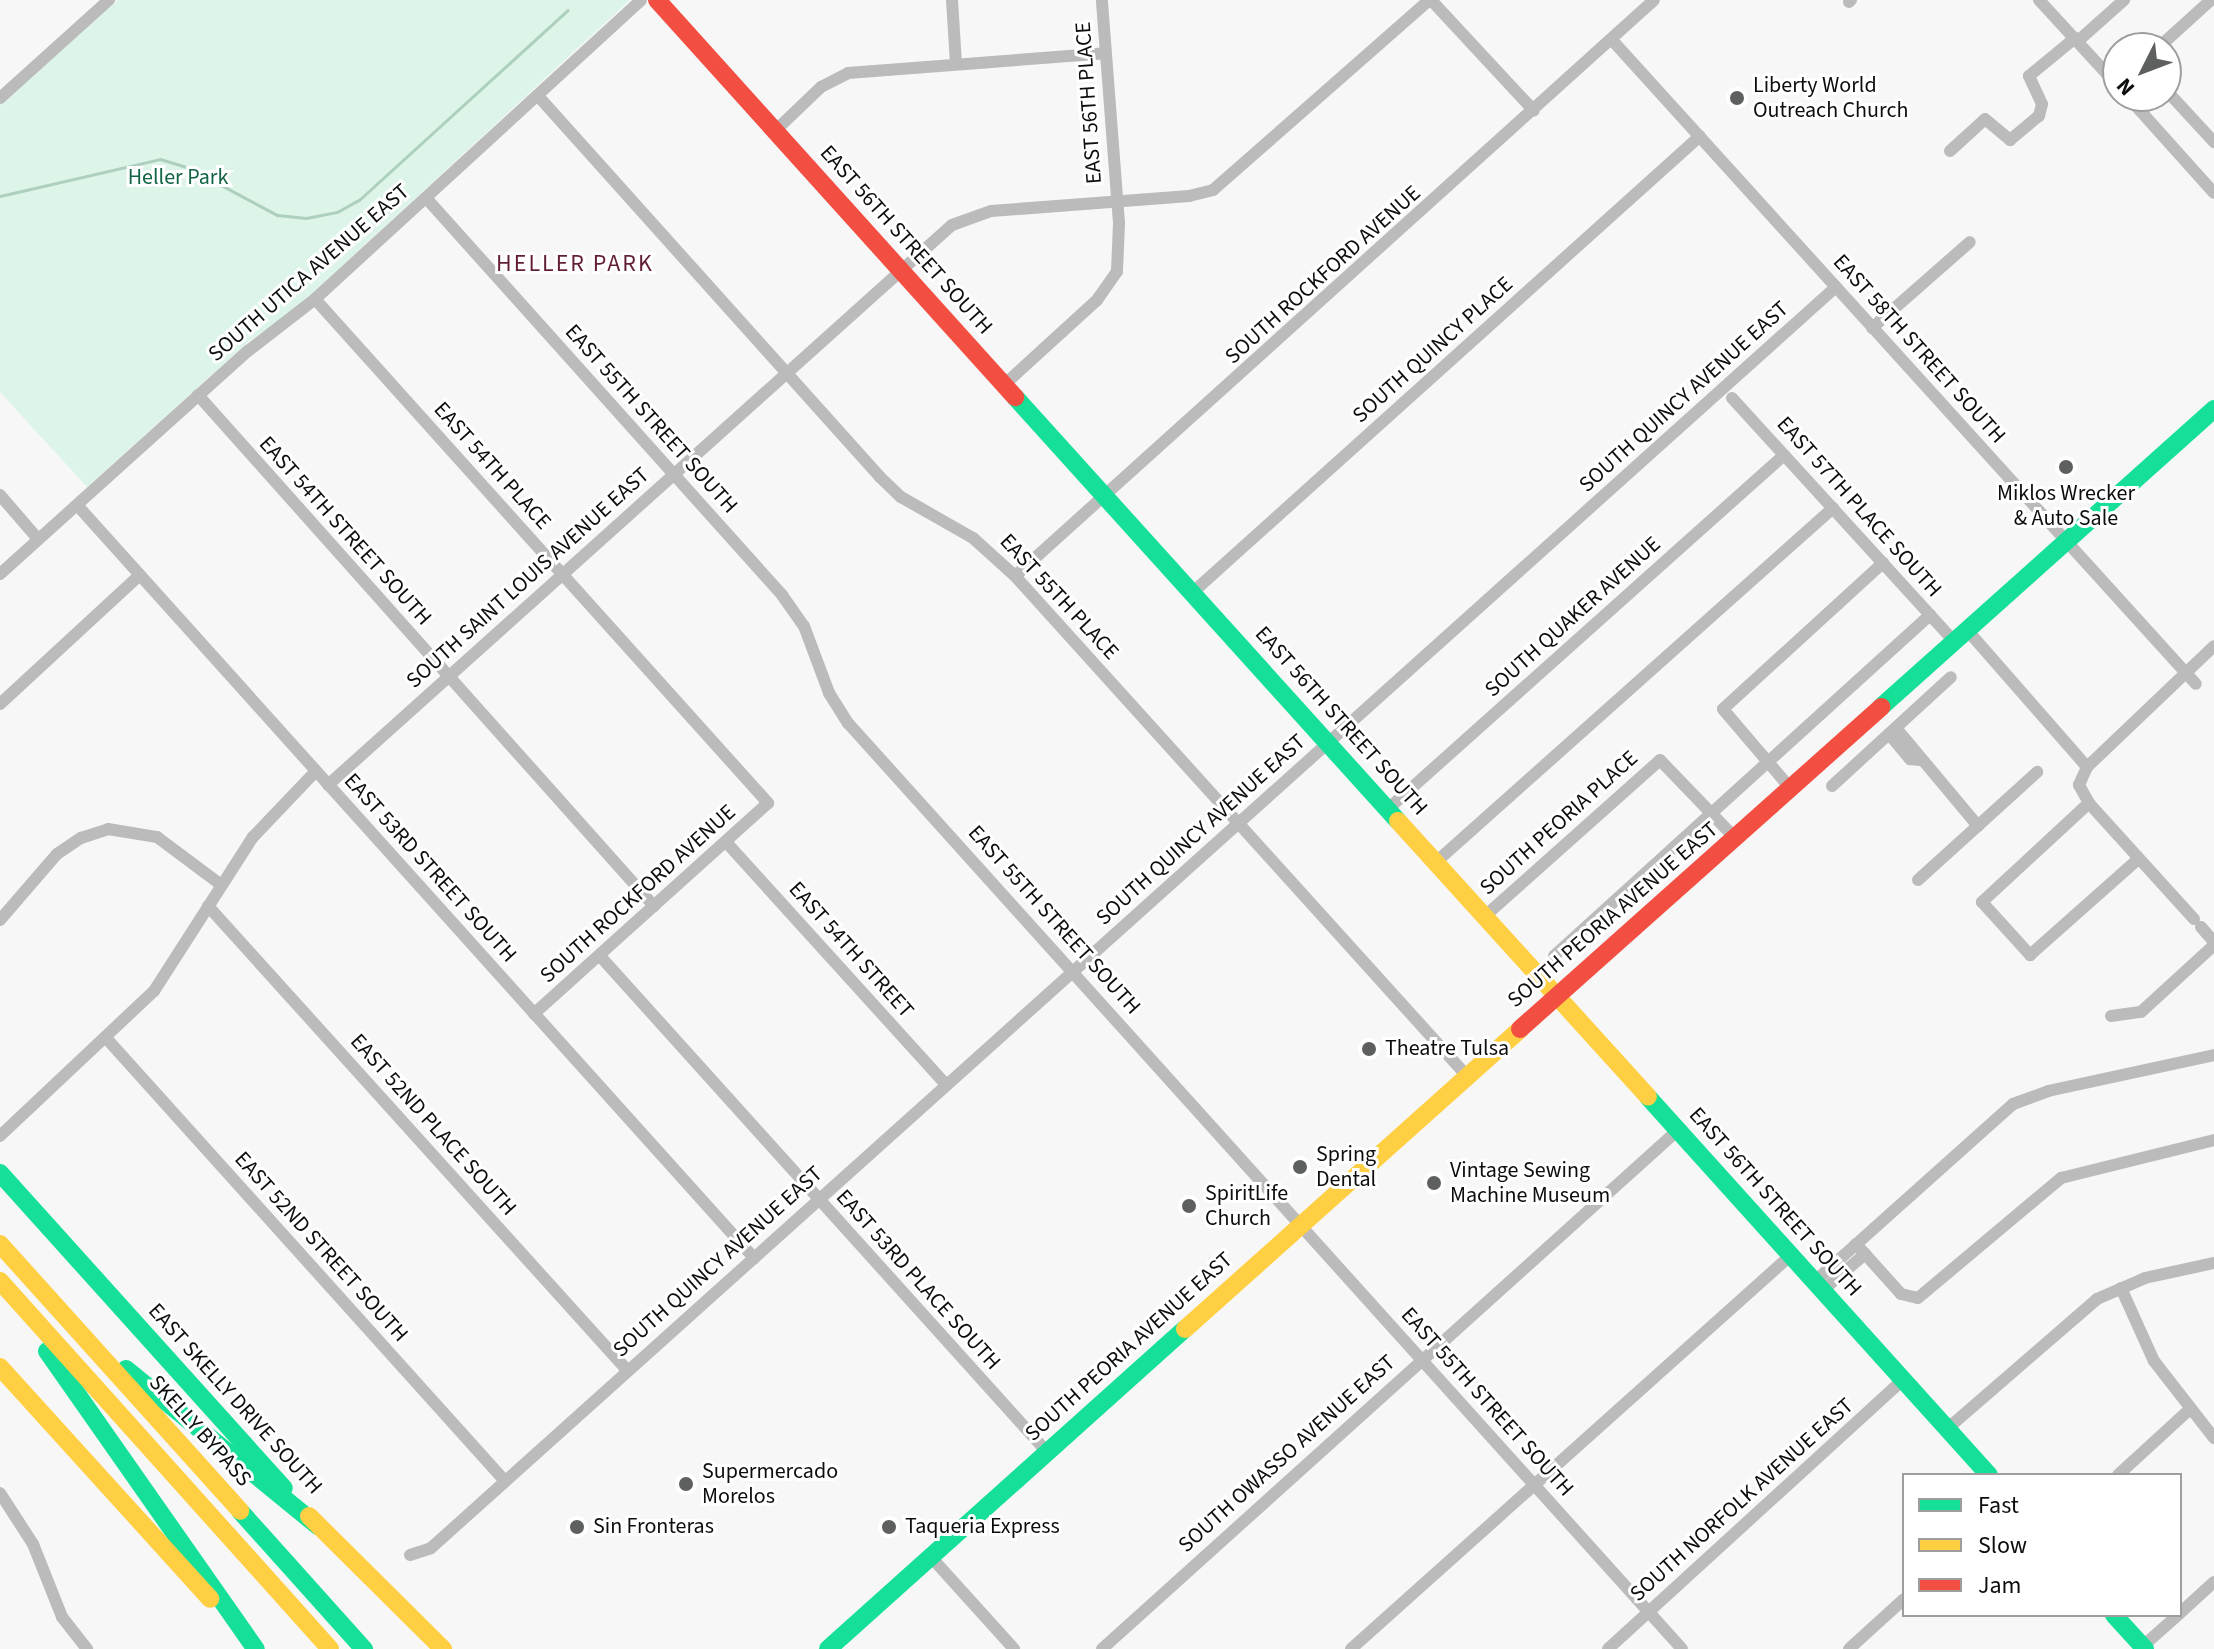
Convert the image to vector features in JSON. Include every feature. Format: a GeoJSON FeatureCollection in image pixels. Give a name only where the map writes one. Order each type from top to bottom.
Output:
{"type":"FeatureCollection","features":[{"type":"Feature","properties":{"kind":"main road","name":"EAST 56TH STREET SOUTH"},"geometry":{"type":"LineString","coordinates":[[657,0],[1987,1473]]}},
{"type":"Feature","properties":{"kind":"main road","name":"SOUTH PEORIA AVENUE EAST"},"geometry":{"type":"LineString","coordinates":[[828,1649],[2214,409]]}},
{"type":"Feature","properties":{"kind":"main road","name":"EAST SKELLY DRIVE SOUTH"},"geometry":{"type":"LineString","coordinates":[[0,1173],[318,1526],[443,1649]]}},
{"type":"Feature","properties":{"kind":"main road","name":"SKELLY BYPASS"},"geometry":{"type":"LineString","coordinates":[[0,1244],[364,1649]]}},
{"type":"Feature","properties":{"kind":"main road"},"geometry":{"type":"LineString","coordinates":[[2,1284],[113,1450],[256,1649]]}},
{"type":"Feature","properties":{"kind":"main road"},"geometry":{"type":"LineString","coordinates":[[2,1284],[330,1649]]}},
{"type":"Feature","properties":{"kind":"main road"},"geometry":{"type":"LineString","coordinates":[[78,1331],[318,1526]]}},
{"type":"Feature","properties":{"kind":"main road"},"geometry":{"type":"LineString","coordinates":[[3,1375],[256,1649]]}},
{"type":"Feature","properties":{"kind":"main road"},"geometry":{"type":"LineString","coordinates":[[2116,1617],[2139,1647]]}},
{"type":"Feature","properties":{"kind":"street"},"geometry":{"type":"LineString","coordinates":[[0,98],[109,0]]}},
{"type":"Feature","properties":{"kind":"street","name":"SOUTH UTICA AVENUE EAST"},"geometry":{"type":"LineString","coordinates":[[0,574],[198,395],[315,299],[427,199],[641,0]]}},
{"type":"Feature","properties":{"kind":"street"},"geometry":{"type":"LineString","coordinates":[[952,0],[956,64]]}},
{"type":"Feature","properties":{"kind":"street","name":"EAST 56TH PLACE"},"geometry":{"type":"LineString","coordinates":[[1005,384],[1111,282],[1119,259],[1102,0]]}},
{"type":"Feature","properties":{"kind":"street"},"geometry":{"type":"LineString","coordinates":[[1430,0],[1534,111]]}},
{"type":"Feature","properties":{"kind":"street","name":"SOUTH SAINT LOUIS AVENUE EAST"},"geometry":{"type":"LineString","coordinates":[[328,785],[952,225],[977,214],[1199,194],[1229,180],[1430,0]]}},
{"type":"Feature","properties":{"kind":"street"},"geometry":{"type":"LineString","coordinates":[[2039,0],[2102,68]]}},
{"type":"Feature","properties":{"kind":"street"},"geometry":{"type":"LineString","coordinates":[[1950,151],[1985,119],[2010,140],[2039,116],[2042,104],[2029,76],[2124,0]]}},
{"type":"Feature","properties":{"kind":"street"},"geometry":{"type":"LineString","coordinates":[[2176,32],[2211,0]]}},
{"type":"Feature","properties":{"kind":"street","name":"SOUTH ROCKFORD AVENUE"},"geometry":{"type":"LineString","coordinates":[[1015,576],[1534,111],[1612,40],[1646,3]]}},
{"type":"Feature","properties":{"kind":"street","name":"EAST 58TH STREET SOUTH"},"geometry":{"type":"LineString","coordinates":[[1612,40],[2196,684]]}},
{"type":"Feature","properties":{"kind":"street"},"geometry":{"type":"LineString","coordinates":[[775,131],[821,87],[848,73],[1105,53]]}},
{"type":"Feature","properties":{"kind":"street","name":"EAST 55TH PLACE"},"geometry":{"type":"LineString","coordinates":[[539,97],[901,497],[973,538],[1015,576],[1467,1076]]}},
{"type":"Feature","properties":{"kind":"street"},"geometry":{"type":"LineString","coordinates":[[2182,107],[2214,142]]}},
{"type":"Feature","properties":{"kind":"street"},"geometry":{"type":"LineString","coordinates":[[2141,112],[2214,193]]}},
{"type":"Feature","properties":{"kind":"street","name":"SOUTH QUINCY PLACE"},"geometry":{"type":"LineString","coordinates":[[1192,593],[1700,136]]}},
{"type":"Feature","properties":{"kind":"street","name":"EAST 55TH STREET SOUTH"},"geometry":{"type":"LineString","coordinates":[[427,199],[795,611],[829,693],[848,723],[1682,1649]]}},
{"type":"Feature","properties":{"kind":"street"},"geometry":{"type":"LineString","coordinates":[[1872,328],[1970,242]]}},
{"type":"Feature","properties":{"kind":"street","name":"SOUTH QUINCY AVENUE EAST"},"geometry":{"type":"LineString","coordinates":[[410,1555],[431,1548],[1836,287]]}},
{"type":"Feature","properties":{"kind":"street","name":"EAST 54TH PLACE"},"geometry":{"type":"LineString","coordinates":[[315,299],[768,803]]}},
{"type":"Feature","properties":{"kind":"street","name":"EAST 54TH STREET SOUTH"},"geometry":{"type":"LineString","coordinates":[[198,395],[654,906]]}},
{"type":"Feature","properties":{"kind":"street","name":"EAST 57TH PLACE SOUTH"},"geometry":{"type":"LineString","coordinates":[[1732,398],[1930,615],[1961,637],[2087,767]]}},
{"type":"Feature","properties":{"kind":"street","name":"SOUTH QUAKER AVENUE"},"geometry":{"type":"LineString","coordinates":[[1388,809],[1784,455]]}},
{"type":"Feature","properties":{"kind":"street"},"geometry":{"type":"LineString","coordinates":[[0,495],[38,539]]}},
{"type":"Feature","properties":{"kind":"street","name":"EAST 53RD STREET SOUTH"},"geometry":{"type":"LineString","coordinates":[[77,505],[754,1258]]}},
{"type":"Feature","properties":{"kind":"street"},"geometry":{"type":"LineString","coordinates":[[1436,862],[1833,508]]}},
{"type":"Feature","properties":{"kind":"street"},"geometry":{"type":"LineString","coordinates":[[1791,789],[1723,709],[1883,563]]}},
{"type":"Feature","properties":{"kind":"street"},"geometry":{"type":"LineString","coordinates":[[0,704],[140,575]]}},
{"type":"Feature","properties":{"kind":"street","name":"SOUTH PEORIA AVENUE EAST"},"geometry":{"type":"LineString","coordinates":[[1554,956],[1930,615]]}},
{"type":"Feature","properties":{"kind":"street"},"geometry":{"type":"LineString","coordinates":[[2111,1016],[2141,1012],[2214,944],[2089,803],[2079,785],[2087,767],[2214,646]]}},
{"type":"Feature","properties":{"kind":"street"},"geometry":{"type":"LineString","coordinates":[[1832,786],[1951,677]]}},
{"type":"Feature","properties":{"kind":"street"},"geometry":{"type":"LineString","coordinates":[[1877,712],[1910,759],[1920,760],[1978,826]]}},
{"type":"Feature","properties":{"kind":"street","name":"SOUTH PEORIA PLACE"},"geometry":{"type":"LineString","coordinates":[[1485,916],[1660,760],[1711,812]]}},
{"type":"Feature","properties":{"kind":"street"},"geometry":{"type":"LineString","coordinates":[[0,1136],[107,1039],[154,991],[253,837],[316,771]]}},
{"type":"Feature","properties":{"kind":"street"},"geometry":{"type":"LineString","coordinates":[[1918,880],[2037,772]]}},
{"type":"Feature","properties":{"kind":"street","name":"SOUTH ROCKFORD AVENUE"},"geometry":{"type":"LineString","coordinates":[[534,1014],[768,803]]}},
{"type":"Feature","properties":{"kind":"street"},"geometry":{"type":"LineString","coordinates":[[2089,803],[1982,902],[2030,955],[2138,859]]}},
{"type":"Feature","properties":{"kind":"street"},"geometry":{"type":"LineString","coordinates":[[1711,812],[1736,839]]}},
{"type":"Feature","properties":{"kind":"street"},"geometry":{"type":"LineString","coordinates":[[0,920],[57,854],[81,838],[108,829],[157,837],[220,884]]}},
{"type":"Feature","properties":{"kind":"street","name":"EAST 54TH STREET"},"geometry":{"type":"LineString","coordinates":[[726,842],[946,1085]]}},
{"type":"Feature","properties":{"kind":"street","name":"EAST 52ND PLACE SOUTH"},"geometry":{"type":"LineString","coordinates":[[208,906],[627,1370]]}},
{"type":"Feature","properties":{"kind":"street","name":"EAST 53RD PLACE SOUTH"},"geometry":{"type":"LineString","coordinates":[[600,956],[1047,1452]]}},
{"type":"Feature","properties":{"kind":"street","name":"EAST 52ND STREET SOUTH"},"geometry":{"type":"LineString","coordinates":[[107,1039],[505,1481]]}},
{"type":"Feature","properties":{"kind":"street"},"geometry":{"type":"LineString","coordinates":[[1818,1286],[2013,1104],[2048,1091],[2214,1055]]}},
{"type":"Feature","properties":{"kind":"street","name":"SOUTH OWASSO AVENUE EAST"},"geometry":{"type":"LineString","coordinates":[[1110,1647],[1421,1359],[1678,1130]]}},
{"type":"Feature","properties":{"kind":"street"},"geometry":{"type":"LineString","coordinates":[[1860,1249],[1910,1300],[1928,1291],[2061,1178],[2214,1140]]}},
{"type":"Feature","properties":{"kind":"street"},"geometry":{"type":"LineString","coordinates":[[1351,1649],[1791,1255]]}},
{"type":"Feature","properties":{"kind":"street"},"geometry":{"type":"LineString","coordinates":[[1947,1429],[2078,1314],[2121,1288],[2214,1263]]}},
{"type":"Feature","properties":{"kind":"street"},"geometry":{"type":"LineString","coordinates":[[2121,1288],[2154,1361],[2189,1410],[2214,1438]]}},
{"type":"Feature","properties":{"kind":"street","name":"SOUTH NORFOLK AVENUE EAST"},"geometry":{"type":"LineString","coordinates":[[1608,1649],[1903,1380]]}},
{"type":"Feature","properties":{"kind":"street"},"geometry":{"type":"LineString","coordinates":[[2120,1473],[2189,1410]]}},
{"type":"Feature","properties":{"kind":"street"},"geometry":{"type":"LineString","coordinates":[[0,1493],[33,1544],[62,1617],[87,1649]]}},
{"type":"Feature","properties":{"kind":"street"},"geometry":{"type":"LineString","coordinates":[[931,1557],[1014,1649]]}},
{"type":"Feature","properties":{"kind":"street"},"geometry":{"type":"LineString","coordinates":[[2182,1611],[2214,1582]]}},
{"type":"Feature","properties":{"kind":"street"},"geometry":{"type":"LineString","coordinates":[[1849,1649],[1902,1601]]}},
{"type":"Feature","properties":{"kind":"street"},"geometry":{"type":"LineString","coordinates":[[2139,1647],[2175,1617]]}},
{"type":"Feature","properties":{"kind":"green space","name":"Heller Park"},"geometry":{"type":"Polygon","coordinates":[[[118,0],[630,0],[293,311],[249,341],[87,487],[0,392],[0,105],[118,0]]]}},
{"type":"Feature","properties":{"kind":"waterway"},"geometry":{"type":"LineString","coordinates":[[0,196],[160,159],[189,168],[277,215],[306,218],[337,212],[359,200],[568,10]]}},
{"type":"Feature","properties":{"kind":"traffic: fast"},"geometry":{"type":"LineString","coordinates":[[1015,397],[1398,821]]}},
{"type":"Feature","properties":{"kind":"traffic: fast"},"geometry":{"type":"LineString","coordinates":[[1881,707],[2214,409]]}},
{"type":"Feature","properties":{"kind":"traffic: fast"},"geometry":{"type":"LineString","coordinates":[[1648,1097],[1987,1473]]}},
{"type":"Feature","properties":{"kind":"traffic: fast"},"geometry":{"type":"LineString","coordinates":[[0,1173],[284,1488]]}},
{"type":"Feature","properties":{"kind":"traffic: fast"},"geometry":{"type":"LineString","coordinates":[[828,1649],[1185,1329]]}},
{"type":"Feature","properties":{"kind":"traffic: fast"},"geometry":{"type":"LineString","coordinates":[[47,1351],[256,1649]]}},
{"type":"Feature","properties":{"kind":"traffic: fast"},"geometry":{"type":"LineString","coordinates":[[126,1369],[318,1526]]}},
{"type":"Feature","properties":{"kind":"traffic: fast"},"geometry":{"type":"LineString","coordinates":[[240,1511],[364,1649]]}},
{"type":"Feature","properties":{"kind":"traffic: fast"},"geometry":{"type":"LineString","coordinates":[[2116,1617],[2145,1649]]}},
{"type":"Feature","properties":{"kind":"traffic: slow"},"geometry":{"type":"LineString","coordinates":[[1398,821],[1648,1097]]}},
{"type":"Feature","properties":{"kind":"traffic: slow"},"geometry":{"type":"LineString","coordinates":[[1185,1329],[1520,1029]]}},
{"type":"Feature","properties":{"kind":"traffic: slow"},"geometry":{"type":"LineString","coordinates":[[0,1244],[240,1511]]}},
{"type":"Feature","properties":{"kind":"traffic: slow"},"geometry":{"type":"LineString","coordinates":[[0,1281],[330,1649]]}},
{"type":"Feature","properties":{"kind":"traffic: slow"},"geometry":{"type":"LineString","coordinates":[[0,1367],[210,1599]]}},
{"type":"Feature","properties":{"kind":"traffic: slow"},"geometry":{"type":"LineString","coordinates":[[309,1516],[443,1649]]}},
{"type":"Feature","properties":{"kind":"traffic: jam"},"geometry":{"type":"LineString","coordinates":[[657,0],[1015,397]]}},
{"type":"Feature","properties":{"kind":"traffic: jam"},"geometry":{"type":"LineString","coordinates":[[1520,1029],[1881,707]]}},
{"type":"Feature","properties":{"kind":"place","name":"Liberty World Outreach Church"},"geometry":{"type":"Point","coordinates":[1737,98]}},
{"type":"Feature","properties":{"kind":"place","name":"Miklos Wrecker & Auto Sale"},"geometry":{"type":"Point","coordinates":[2066,467]}},
{"type":"Feature","properties":{"kind":"place","name":"Theatre Tulsa"},"geometry":{"type":"Point","coordinates":[1369,1049]}},
{"type":"Feature","properties":{"kind":"place","name":"Spring Dental"},"geometry":{"type":"Point","coordinates":[1300,1167]}},
{"type":"Feature","properties":{"kind":"place","name":"Vintage Sewing Machine Museum"},"geometry":{"type":"Point","coordinates":[1434,1183]}},
{"type":"Feature","properties":{"kind":"place","name":"SpiritLife Church"},"geometry":{"type":"Point","coordinates":[1189,1206]}},
{"type":"Feature","properties":{"kind":"place","name":"Supermercado Morelos"},"geometry":{"type":"Point","coordinates":[686,1484]}},
{"type":"Feature","properties":{"kind":"place","name":"Sin Fronteras"},"geometry":{"type":"Point","coordinates":[577,1527]}},
{"type":"Feature","properties":{"kind":"place","name":"Taqueria Express"},"geometry":{"type":"Point","coordinates":[889,1527]}},
{"type":"Feature","properties":{"kind":"district","name":"HELLER PARK"},"geometry":{"type":"Point","coordinates":[575,264]}}]}
